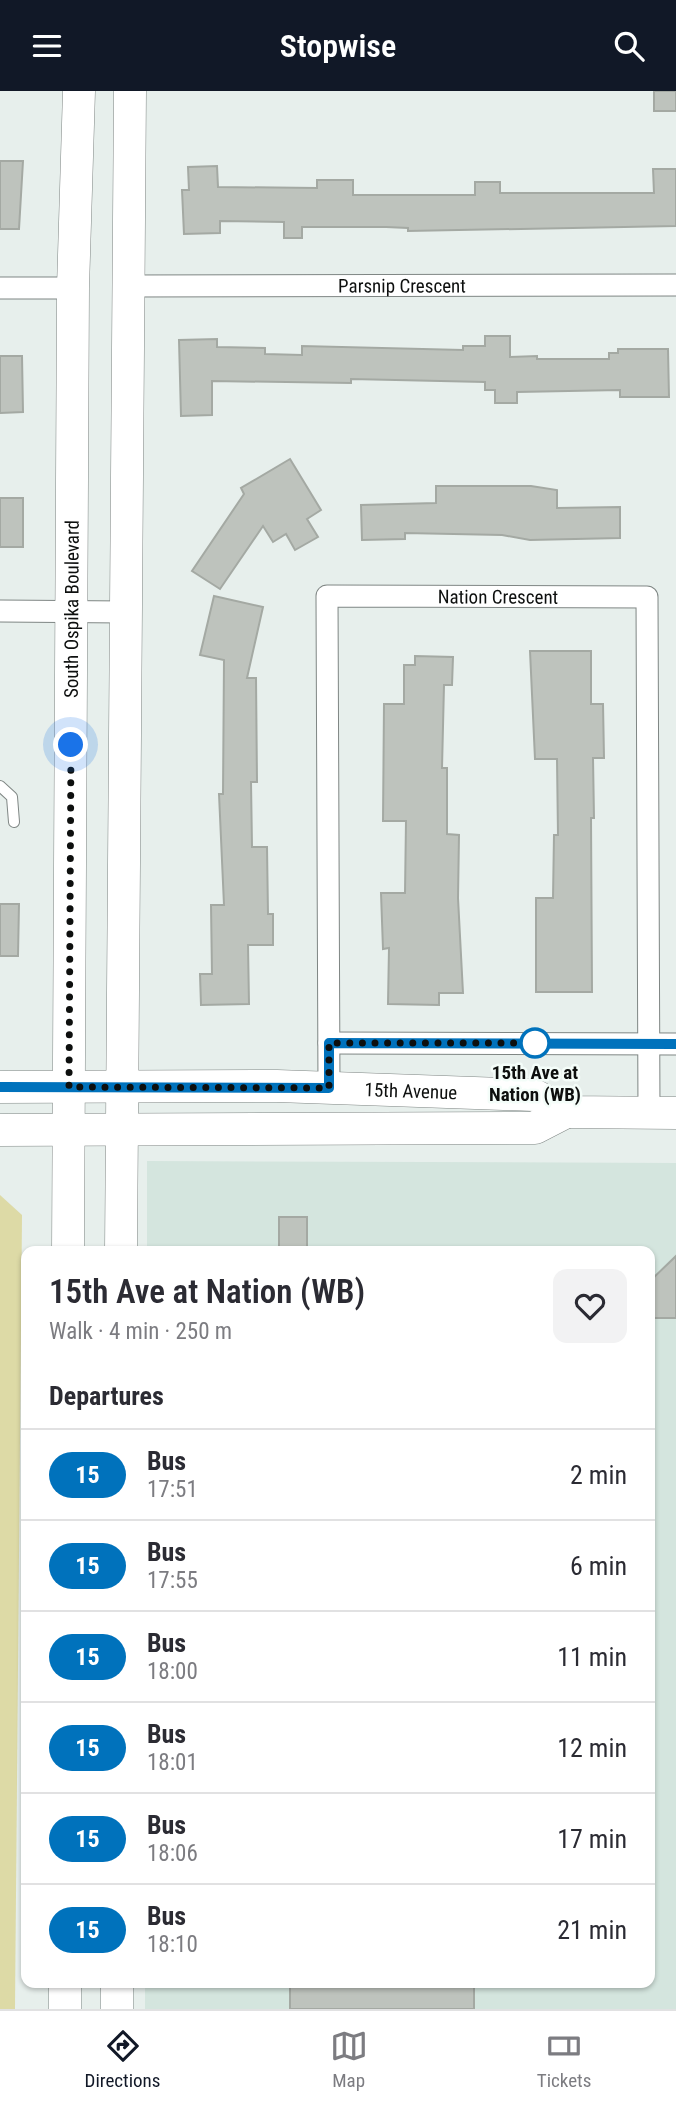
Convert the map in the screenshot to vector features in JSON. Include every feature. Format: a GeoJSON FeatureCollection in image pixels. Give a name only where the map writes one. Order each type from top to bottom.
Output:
{"type":"FeatureCollection","features":[{"type":"Feature","properties":{"kind":"main road","name":"South Ospika Boulevard"},"geometry":{"type":"LineString","coordinates":[[68,1246],[73,288],[79,91]]}},
{"type":"Feature","properties":{"kind":"main road"},"geometry":{"type":"LineString","coordinates":[[121,1246],[130,91]]}},
{"type":"Feature","properties":{"kind":"main road","name":"15th Avenue"},"geometry":{"type":"LineString","coordinates":[[0,1087],[329,1088],[534,1095],[566,1112],[663,1113]]}},
{"type":"Feature","properties":{"kind":"main road","name":"15th Avenue"},"geometry":{"type":"LineString","coordinates":[[0,1130],[535,1128],[566,1112]]}},
{"type":"Feature","properties":{"kind":"main road"},"geometry":{"type":"LineString","coordinates":[[65,1988],[65,2009]]}},
{"type":"Feature","properties":{"kind":"main road"},"geometry":{"type":"LineString","coordinates":[[117,1988],[117,2009]]}},
{"type":"Feature","properties":{"kind":"street","name":"Parsnip Crescent"},"geometry":{"type":"LineString","coordinates":[[127,286],[676,285]]}},
{"type":"Feature","properties":{"kind":"street"},"geometry":{"type":"LineString","coordinates":[[0,288],[73,288]]}},
{"type":"Feature","properties":{"kind":"street","name":"Nation Crescent"},"geometry":{"type":"LineString","coordinates":[[329,1088],[327,596],[647,597],[649,1044],[663,1113]]}},
{"type":"Feature","properties":{"kind":"street"},"geometry":{"type":"LineString","coordinates":[[0,611],[125,612]]}},
{"type":"Feature","properties":{"kind":"street"},"geometry":{"type":"LineString","coordinates":[[329,1043],[676,1044]]}},
{"type":"Feature","properties":{"kind":"lane"},"geometry":{"type":"LineString","coordinates":[[0,786],[12,797],[14,822]]}},
{"type":"Feature","properties":{"kind":"shaded area"},"geometry":{"type":"Polygon","coordinates":[[[147,1161],[676,1163],[676,2009],[145,2009],[145,1988],[655,1988],[655,1246],[147,1246],[147,1161]]]}},
{"type":"Feature","properties":{"kind":"shaded area"},"geometry":{"type":"Polygon","coordinates":[[[0,1195],[22,1215],[15,2009],[0,2009],[0,1195]]]}},
{"type":"Feature","properties":{"kind":"building"},"geometry":{"type":"Polygon","coordinates":[[[654,91],[676,91],[676,111],[654,111],[654,91]]]}},
{"type":"Feature","properties":{"kind":"building"},"geometry":{"type":"Polygon","coordinates":[[[0,161],[23,161],[19,229],[0,229],[0,161]]]}},
{"type":"Feature","properties":{"kind":"building"},"geometry":{"type":"Polygon","coordinates":[[[217,166],[218,187],[317,188],[317,180],[353,180],[353,195],[475,195],[475,182],[500,182],[500,193],[654,193],[653,169],[676,169],[676,226],[408,231],[408,228],[386,227],[302,227],[302,238],[284,238],[284,222],[220,221],[220,233],[184,234],[182,190],[189,190],[188,167],[217,166]]]}},
{"type":"Feature","properties":{"kind":"building"},"geometry":{"type":"Polygon","coordinates":[[[485,336],[510,336],[510,357],[537,356],[537,359],[609,359],[609,353],[618,353],[618,349],[668,349],[669,397],[620,397],[620,390],[517,392],[517,403],[495,403],[495,390],[485,390],[485,382],[351,379],[351,383],[212,381],[212,415],[181,416],[179,340],[217,339],[217,347],[265,348],[265,354],[302,355],[302,346],[463,350],[463,346],[485,346],[485,336]]]}},
{"type":"Feature","properties":{"kind":"building"},"geometry":{"type":"Polygon","coordinates":[[[0,356],[22,356],[23,412],[0,413],[0,356]]]}},
{"type":"Feature","properties":{"kind":"building"},"geometry":{"type":"Polygon","coordinates":[[[290,459],[321,510],[307,519],[318,537],[295,550],[286,534],[273,542],[263,526],[220,589],[192,571],[244,494],[241,488],[290,459]]]}},
{"type":"Feature","properties":{"kind":"building"},"geometry":{"type":"Polygon","coordinates":[[[436,486],[531,486],[557,490],[557,508],[620,507],[620,538],[530,540],[502,535],[405,533],[405,539],[362,540],[361,505],[436,503],[436,486]]]}},
{"type":"Feature","properties":{"kind":"building"},"geometry":{"type":"Polygon","coordinates":[[[0,498],[23,498],[23,547],[0,547],[0,498]]]}},
{"type":"Feature","properties":{"kind":"building"},"geometry":{"type":"Polygon","coordinates":[[[214,596],[263,607],[247,678],[256,678],[257,782],[251,782],[252,847],[267,847],[268,914],[273,914],[273,945],[248,945],[249,1004],[201,1005],[200,974],[212,974],[211,905],[224,905],[219,794],[223,794],[224,660],[200,655],[214,596]]]}},
{"type":"Feature","properties":{"kind":"building"},"geometry":{"type":"Polygon","coordinates":[[[530,651],[591,651],[591,704],[603,704],[604,758],[593,758],[592,992],[536,992],[536,898],[553,898],[554,835],[558,835],[557,759],[535,759],[530,651]]]}},
{"type":"Feature","properties":{"kind":"building"},"geometry":{"type":"Polygon","coordinates":[[[415,656],[453,657],[452,685],[444,685],[442,768],[447,768],[447,834],[459,835],[458,898],[463,993],[439,993],[439,1005],[388,1004],[389,948],[383,949],[381,893],[405,893],[406,821],[383,821],[384,704],[404,704],[404,665],[415,665],[415,656]]]}},
{"type":"Feature","properties":{"kind":"building"},"geometry":{"type":"Polygon","coordinates":[[[0,904],[19,904],[18,956],[0,956],[0,904]]]}},
{"type":"Feature","properties":{"kind":"building"},"geometry":{"type":"Polygon","coordinates":[[[279,1217],[307,1217],[307,1246],[279,1246],[279,1217]]]}},
{"type":"Feature","properties":{"kind":"building"},"geometry":{"type":"Polygon","coordinates":[[[676,1256],[676,1318],[655,1318],[655,1276],[676,1256]]]}},
{"type":"Feature","properties":{"kind":"building"},"geometry":{"type":"Polygon","coordinates":[[[290,1988],[474,1988],[474,2009],[290,2009],[290,1988]]]}},
{"type":"Feature","properties":{"kind":"bus line","name":"15"},"geometry":{"type":"LineString","coordinates":[[0,1087],[329,1088],[329,1043],[676,1044]]}},
{"type":"Feature","properties":{"kind":"place","name":"15th Ave at Nation (WB)"},"geometry":{"type":"Point","coordinates":[535,1043]}},
{"type":"Feature","properties":{"kind":"route"},"geometry":{"type":"LineString","coordinates":[[71,745],[69,1087],[329,1088],[329,1043],[542,1043],[535,1043]]}}]}
